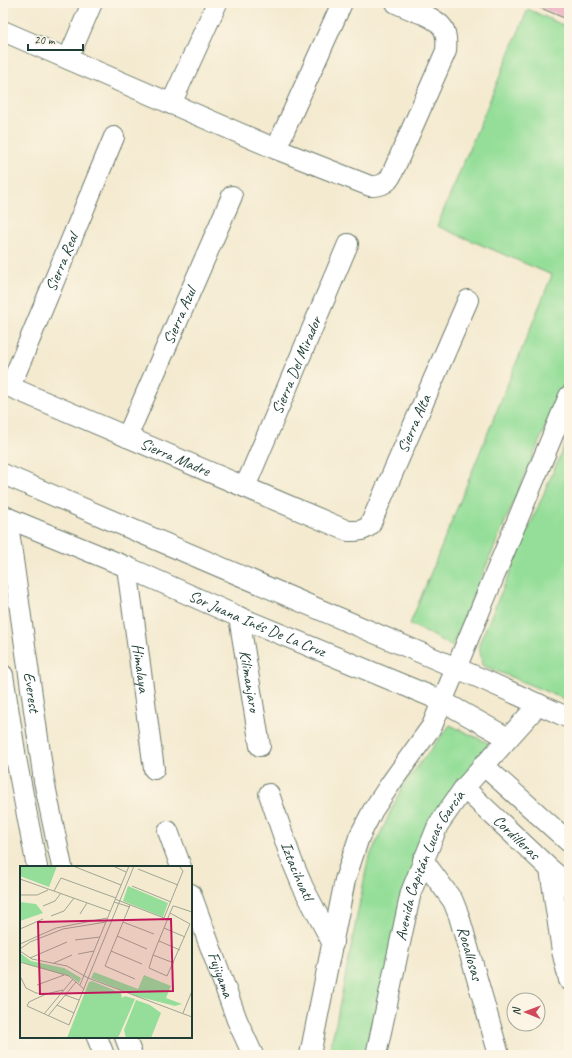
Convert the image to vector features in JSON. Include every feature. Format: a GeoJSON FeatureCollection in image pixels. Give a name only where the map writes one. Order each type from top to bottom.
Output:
{"type":"FeatureCollection","features":[{"type":"Feature","properties":{"kind":"street"},"geometry":{"type":"LineString","coordinates":[[68,59],[92,3]]}},
{"type":"Feature","properties":{"kind":"street"},"geometry":{"type":"LineString","coordinates":[[171,104],[217,3]]}},
{"type":"Feature","properties":{"kind":"street"},"geometry":{"type":"LineString","coordinates":[[276,149],[342,3]]}},
{"type":"Feature","properties":{"kind":"street"},"geometry":{"type":"LineString","coordinates":[[3,31],[276,149],[370,186],[378,186],[388,181],[446,51],[447,40],[444,28],[438,20],[396,3]]}},
{"type":"Feature","properties":{"kind":"street","name":"Sierra Real"},"geometry":{"type":"LineString","coordinates":[[7,386],[114,137]]}},
{"type":"Feature","properties":{"kind":"street","name":"Sierra Azul"},"geometry":{"type":"LineString","coordinates":[[127,437],[232,196]]}},
{"type":"Feature","properties":{"kind":"street","name":"Sierra Del Mirador"},"geometry":{"type":"LineString","coordinates":[[245,487],[348,244]]}},
{"type":"Feature","properties":{"kind":"street","name":"Sierra Alta"},"geometry":{"type":"LineString","coordinates":[[348,531],[359,531],[366,529],[370,525],[468,300]]}},
{"type":"Feature","properties":{"kind":"street","name":"Sierra Madre"},"geometry":{"type":"LineString","coordinates":[[7,386],[348,531]]}},
{"type":"Feature","properties":{"kind":"street"},"geometry":{"type":"LineString","coordinates":[[310,1055],[345,880],[359,837],[373,810],[432,726],[569,396]]}},
{"type":"Feature","properties":{"kind":"street"},"geometry":{"type":"LineString","coordinates":[[3,474],[569,718]]}},
{"type":"Feature","properties":{"kind":"street","name":"Sor Juana Inés De La Cruz"},"geometry":{"type":"LineString","coordinates":[[5,516],[127,567],[239,617],[442,701],[508,738]]}},
{"type":"Feature","properties":{"kind":"street","name":"Everest"},"geometry":{"type":"LineString","coordinates":[[5,516],[44,781],[62,866]]}},
{"type":"Feature","properties":{"kind":"street","name":"Himalaya"},"geometry":{"type":"LineString","coordinates":[[127,567],[154,769]]}},
{"type":"Feature","properties":{"kind":"street","name":"Kilimanjaro"},"geometry":{"type":"LineString","coordinates":[[239,617],[260,746]]}},
{"type":"Feature","properties":{"kind":"street","name":"Everest"},"geometry":{"type":"LineString","coordinates":[[3,674],[16,758],[37,866]]}},
{"type":"Feature","properties":{"kind":"street","name":"Avenida Capitán Lucas García"},"geometry":{"type":"LineString","coordinates":[[376,1055],[411,892],[438,825],[464,788],[483,765],[539,704]]}},
{"type":"Feature","properties":{"kind":"street"},"geometry":{"type":"LineString","coordinates":[[483,765],[569,842]]}},
{"type":"Feature","properties":{"kind":"street","name":"Cordilleras"},"geometry":{"type":"LineString","coordinates":[[464,788],[569,885]]}},
{"type":"Feature","properties":{"kind":"street","name":"Iztacihuatl"},"geometry":{"type":"LineString","coordinates":[[269,794],[292,861],[303,887],[333,944]]}},
{"type":"Feature","properties":{"kind":"street"},"geometry":{"type":"LineString","coordinates":[[168,831],[181,866]]}},
{"type":"Feature","properties":{"kind":"street","name":"Rocallosas"},"geometry":{"type":"LineString","coordinates":[[424,860],[453,901],[459,916],[499,1055]]}},
{"type":"Feature","properties":{"kind":"street"},"geometry":{"type":"LineString","coordinates":[[550,869],[562,951],[569,980]]}},
{"type":"Feature","properties":{"kind":"street","name":"Fujiyama"},"geometry":{"type":"LineString","coordinates":[[192,897],[236,1020],[253,1055]]}},
{"type":"Feature","properties":{"kind":"street"},"geometry":{"type":"LineString","coordinates":[[97,1038],[104,1055]]}},
{"type":"Feature","properties":{"kind":"street"},"geometry":{"type":"LineString","coordinates":[[125,1038],[132,1055]]}},
{"type":"Feature","properties":{"kind":"green space"},"geometry":{"type":"Polygon","coordinates":[[[528,9],[569,28],[569,372],[452,646],[410,624],[552,275],[437,226],[528,9]]]}},
{"type":"Feature","properties":{"kind":"green space"},"geometry":{"type":"Polygon","coordinates":[[[569,435],[569,701],[482,665],[479,644],[569,435]]]}},
{"type":"Feature","properties":{"kind":"green space"},"geometry":{"type":"Polygon","coordinates":[[[450,725],[490,744],[436,816],[371,1055],[328,1055],[336,1023],[368,860],[403,785],[450,725]]]}},
{"type":"Feature","properties":{"kind":"building"},"geometry":{"type":"Polygon","coordinates":[[[529,3],[569,3],[569,20],[529,3]]]}}]}
